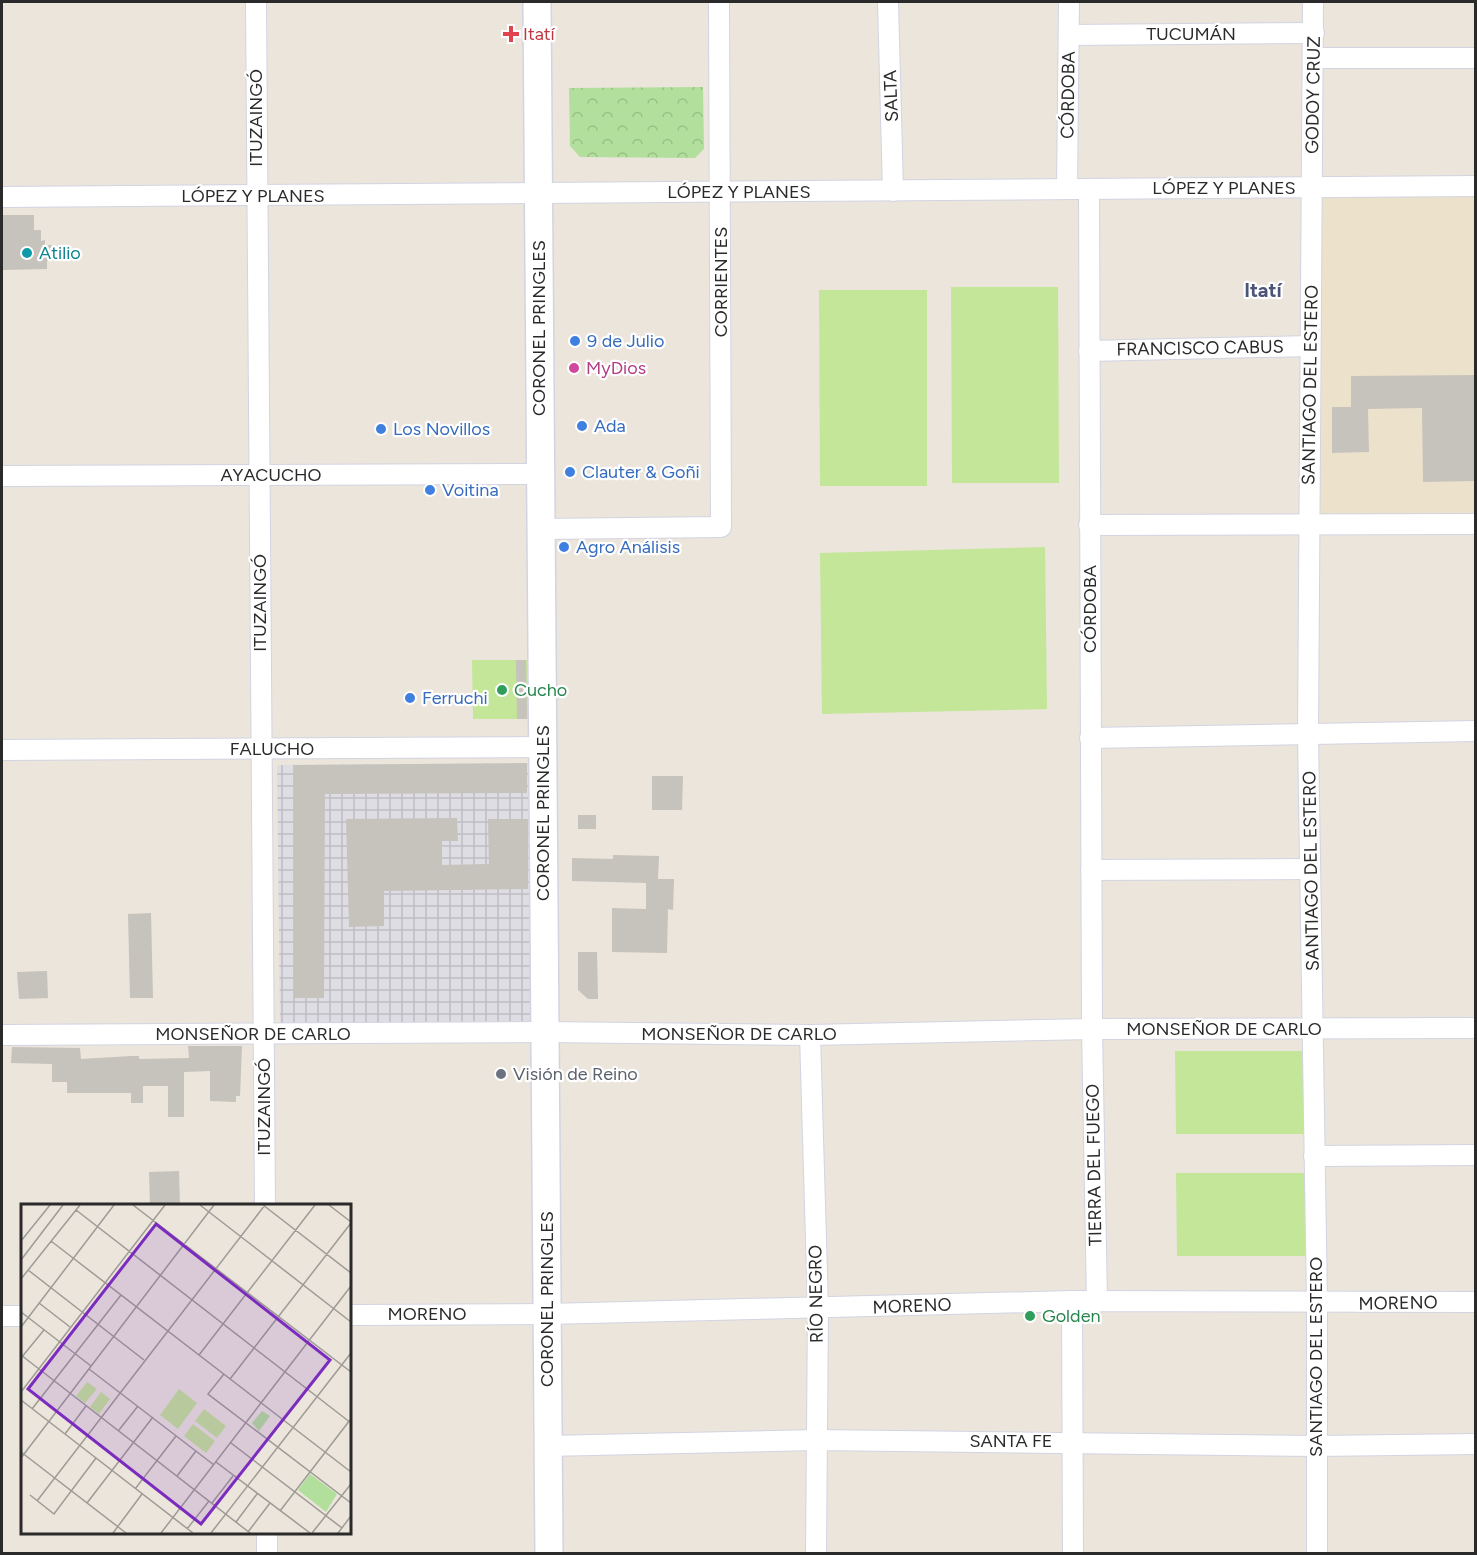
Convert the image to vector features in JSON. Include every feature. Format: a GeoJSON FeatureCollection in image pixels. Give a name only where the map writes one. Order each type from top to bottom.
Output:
{"type":"FeatureCollection","features":[{"type":"Feature","properties":{"kind":"main road","name":"CORONEL PRINGLES"},"geometry":{"type":"LineString","coordinates":[[537,2],[549,1554]]}},
{"type":"Feature","properties":{"kind":"street","name":"ITUZAINGÓ"},"geometry":{"type":"LineString","coordinates":[[256,2],[265,1204]]}},
{"type":"Feature","properties":{"kind":"street","name":"CORRIENTES"},"geometry":{"type":"LineString","coordinates":[[541,530],[722,527],[719,2]]}},
{"type":"Feature","properties":{"kind":"street","name":"SALTA"},"geometry":{"type":"LineString","coordinates":[[888,2],[893,191]]}},
{"type":"Feature","properties":{"kind":"street","name":"CÓRDOBA"},"geometry":{"type":"LineString","coordinates":[[1067,189],[1068,2]]}},
{"type":"Feature","properties":{"kind":"street","name":"GODOY CRUZ"},"geometry":{"type":"LineString","coordinates":[[1312,188],[1313,2]]}},
{"type":"Feature","properties":{"kind":"street","name":"TUCUMÁN"},"geometry":{"type":"LineString","coordinates":[[1069,35],[1314,33]]}},
{"type":"Feature","properties":{"kind":"street"},"geometry":{"type":"LineString","coordinates":[[1313,58],[1476,58]]}},
{"type":"Feature","properties":{"kind":"street","name":"LÓPEZ Y PLANES"},"geometry":{"type":"LineString","coordinates":[[2,197],[1476,186]]}},
{"type":"Feature","properties":{"kind":"street","name":"SANTIAGO DEL ESTERO"},"geometry":{"type":"LineString","coordinates":[[1312,188],[1308,735],[1314,1030],[1317,1554]]}},
{"type":"Feature","properties":{"kind":"street","name":"CÓRDOBA"},"geometry":{"type":"LineString","coordinates":[[1089,189],[1092,1029]]}},
{"type":"Feature","properties":{"kind":"street","name":"FRANCISCO CABUS"},"geometry":{"type":"LineString","coordinates":[[1089,351],[1310,346]]}},
{"type":"Feature","properties":{"kind":"street","name":"AYACUCHO"},"geometry":{"type":"LineString","coordinates":[[2,476],[540,474]]}},
{"type":"Feature","properties":{"kind":"street"},"geometry":{"type":"LineString","coordinates":[[1089,525],[1476,524]]}},
{"type":"Feature","properties":{"kind":"street"},"geometry":{"type":"LineString","coordinates":[[1090,738],[1476,731]]}},
{"type":"Feature","properties":{"kind":"street","name":"FALUCHO"},"geometry":{"type":"LineString","coordinates":[[2,750],[543,747]]}},
{"type":"Feature","properties":{"kind":"street"},"geometry":{"type":"LineString","coordinates":[[1091,870],[1310,869]]}},
{"type":"Feature","properties":{"kind":"street","name":"MONSEÑOR DE CARLO"},"geometry":{"type":"LineString","coordinates":[[2,1035],[545,1032],[810,1035],[1092,1029],[1476,1028]]}},
{"type":"Feature","properties":{"kind":"street","name":"TIERRA DEL FUEGO"},"geometry":{"type":"LineString","coordinates":[[1092,1029],[1097,1302]]}},
{"type":"Feature","properties":{"kind":"street","name":"RÍO NEGRO"},"geometry":{"type":"LineString","coordinates":[[810,1035],[818,1308],[816,1554]]}},
{"type":"Feature","properties":{"kind":"street"},"geometry":{"type":"LineString","coordinates":[[1314,1156],[1476,1155]]}},
{"type":"Feature","properties":{"kind":"street"},"geometry":{"type":"LineString","coordinates":[[1072,1302],[1073,1554]]}},
{"type":"Feature","properties":{"kind":"street","name":"MORENO"},"geometry":{"type":"LineString","coordinates":[[351,1314],[547,1314],[1072,1302],[1476,1302]]}},
{"type":"Feature","properties":{"kind":"street"},"geometry":{"type":"LineString","coordinates":[[2,1316],[21,1316]]}},
{"type":"Feature","properties":{"kind":"street","name":"SANTA FE"},"geometry":{"type":"LineString","coordinates":[[547,1446],[816,1440],[1071,1441],[1317,1446],[1476,1444]]}},
{"type":"Feature","properties":{"kind":"street"},"geometry":{"type":"LineString","coordinates":[[267,1534],[267,1554]]}},
{"type":"Feature","properties":{"kind":"shaded area"},"geometry":{"type":"Polygon","coordinates":[[[1312,188],[1475,195],[1475,524],[1309,525],[1312,188]]]}},
{"type":"Feature","properties":{"kind":"shaded area"},"geometry":{"type":"Polygon","coordinates":[[[528,763],[532,1021],[280,1023],[277,765],[528,763]]]}},
{"type":"Feature","properties":{"kind":"green space"},"geometry":{"type":"Polygon","coordinates":[[[703,87],[704,149],[695,158],[580,157],[570,146],[569,88],[703,87]]]}},
{"type":"Feature","properties":{"kind":"green space"},"geometry":{"type":"Polygon","coordinates":[[[951,287],[1058,287],[1059,483],[952,483],[951,287]]]}},
{"type":"Feature","properties":{"kind":"green space"},"geometry":{"type":"Polygon","coordinates":[[[819,290],[927,290],[927,486],[820,486],[819,290]]]}},
{"type":"Feature","properties":{"kind":"green space"},"geometry":{"type":"Polygon","coordinates":[[[1045,547],[1047,709],[822,714],[820,553],[1045,547]]]}},
{"type":"Feature","properties":{"kind":"green space","name":"Cucho"},"geometry":{"type":"Polygon","coordinates":[[[472,660],[530,660],[531,719],[473,719],[472,660]]]}},
{"type":"Feature","properties":{"kind":"green space"},"geometry":{"type":"Polygon","coordinates":[[[1175,1051],[1307,1051],[1307,1134],[1176,1134],[1175,1051]]]}},
{"type":"Feature","properties":{"kind":"green space"},"geometry":{"type":"Polygon","coordinates":[[[1176,1173],[1308,1173],[1309,1256],[1177,1256],[1176,1173]]]}},
{"type":"Feature","properties":{"kind":"building"},"geometry":{"type":"Polygon","coordinates":[[[2,215],[34,215],[34,230],[41,230],[41,241],[45,240],[45,245],[53,245],[53,261],[47,261],[47,269],[2,270],[2,215]]]}},
{"type":"Feature","properties":{"kind":"building"},"geometry":{"type":"Polygon","coordinates":[[[1476,375],[1476,481],[1423,482],[1422,408],[1368,409],[1369,452],[1332,453],[1332,407],[1351,407],[1351,376],[1476,375]]]}},
{"type":"Feature","properties":{"kind":"building"},"geometry":{"type":"Polygon","coordinates":[[[516,660],[526,660],[527,719],[517,719],[516,660]]]}},
{"type":"Feature","properties":{"kind":"building"},"geometry":{"type":"Polygon","coordinates":[[[527,763],[527,793],[325,794],[324,998],[294,998],[294,765],[527,763]]]}},
{"type":"Feature","properties":{"kind":"building"},"geometry":{"type":"Polygon","coordinates":[[[652,776],[683,776],[682,810],[652,810],[652,776]]]}},
{"type":"Feature","properties":{"kind":"building"},"geometry":{"type":"Polygon","coordinates":[[[578,815],[596,815],[596,829],[578,829],[578,815]]]}},
{"type":"Feature","properties":{"kind":"building"},"geometry":{"type":"Polygon","coordinates":[[[457,818],[458,841],[442,841],[442,865],[489,864],[488,819],[528,819],[528,889],[384,891],[384,926],[349,927],[346,819],[457,818]]]}},
{"type":"Feature","properties":{"kind":"building"},"geometry":{"type":"Polygon","coordinates":[[[613,855],[659,856],[658,879],[674,879],[673,910],[668,909],[667,953],[612,952],[612,908],[646,909],[646,883],[572,881],[572,858],[613,859],[613,855]]]}},
{"type":"Feature","properties":{"kind":"building"},"geometry":{"type":"Polygon","coordinates":[[[151,913],[153,998],[130,998],[128,914],[151,913]]]}},
{"type":"Feature","properties":{"kind":"building"},"geometry":{"type":"Polygon","coordinates":[[[578,952],[597,952],[598,999],[588,999],[578,990],[578,952]]]}},
{"type":"Feature","properties":{"kind":"building"},"geometry":{"type":"Polygon","coordinates":[[[47,971],[48,998],[19,999],[17,972],[47,971]]]}},
{"type":"Feature","properties":{"kind":"building"},"geometry":{"type":"Polygon","coordinates":[[[188,1046],[242,1046],[240,1096],[236,1096],[236,1102],[210,1101],[210,1071],[184,1072],[184,1117],[168,1117],[168,1086],[143,1086],[143,1103],[131,1103],[131,1093],[67,1093],[67,1082],[52,1082],[52,1064],[11,1063],[12,1047],[80,1048],[81,1059],[139,1056],[139,1059],[189,1058],[188,1046]]]}},
{"type":"Feature","properties":{"kind":"building"},"geometry":{"type":"Polygon","coordinates":[[[179,1171],[180,1204],[150,1204],[149,1172],[179,1171]]]}},
{"type":"Feature","properties":{"kind":"place","name":"Itatí"},"geometry":{"type":"Point","coordinates":[511,34]}},
{"type":"Feature","properties":{"kind":"place","name":"Atilio"},"geometry":{"type":"Point","coordinates":[27,253]}},
{"type":"Feature","properties":{"kind":"place","name":"9 de Julio"},"geometry":{"type":"Point","coordinates":[575,341]}},
{"type":"Feature","properties":{"kind":"place","name":"MyDios"},"geometry":{"type":"Point","coordinates":[574,368]}},
{"type":"Feature","properties":{"kind":"place","name":"Ada"},"geometry":{"type":"Point","coordinates":[582,426]}},
{"type":"Feature","properties":{"kind":"place","name":"Los Novillos"},"geometry":{"type":"Point","coordinates":[381,429]}},
{"type":"Feature","properties":{"kind":"place","name":"Clauter & Goñi"},"geometry":{"type":"Point","coordinates":[570,472]}},
{"type":"Feature","properties":{"kind":"place","name":"Voitina"},"geometry":{"type":"Point","coordinates":[430,490]}},
{"type":"Feature","properties":{"kind":"place","name":"Agro Análisis"},"geometry":{"type":"Point","coordinates":[564,547]}},
{"type":"Feature","properties":{"kind":"place","name":"Cucho"},"geometry":{"type":"Point","coordinates":[502,690]}},
{"type":"Feature","properties":{"kind":"place","name":"Ferruchi"},"geometry":{"type":"Point","coordinates":[410,698]}},
{"type":"Feature","properties":{"kind":"place","name":"Visión de Reino"},"geometry":{"type":"Point","coordinates":[501,1074]}},
{"type":"Feature","properties":{"kind":"place","name":"Golden"},"geometry":{"type":"Point","coordinates":[1030,1316]}},
{"type":"Feature","properties":{"kind":"district","name":"Itatí"},"geometry":{"type":"Point","coordinates":[1263,290]}}]}
